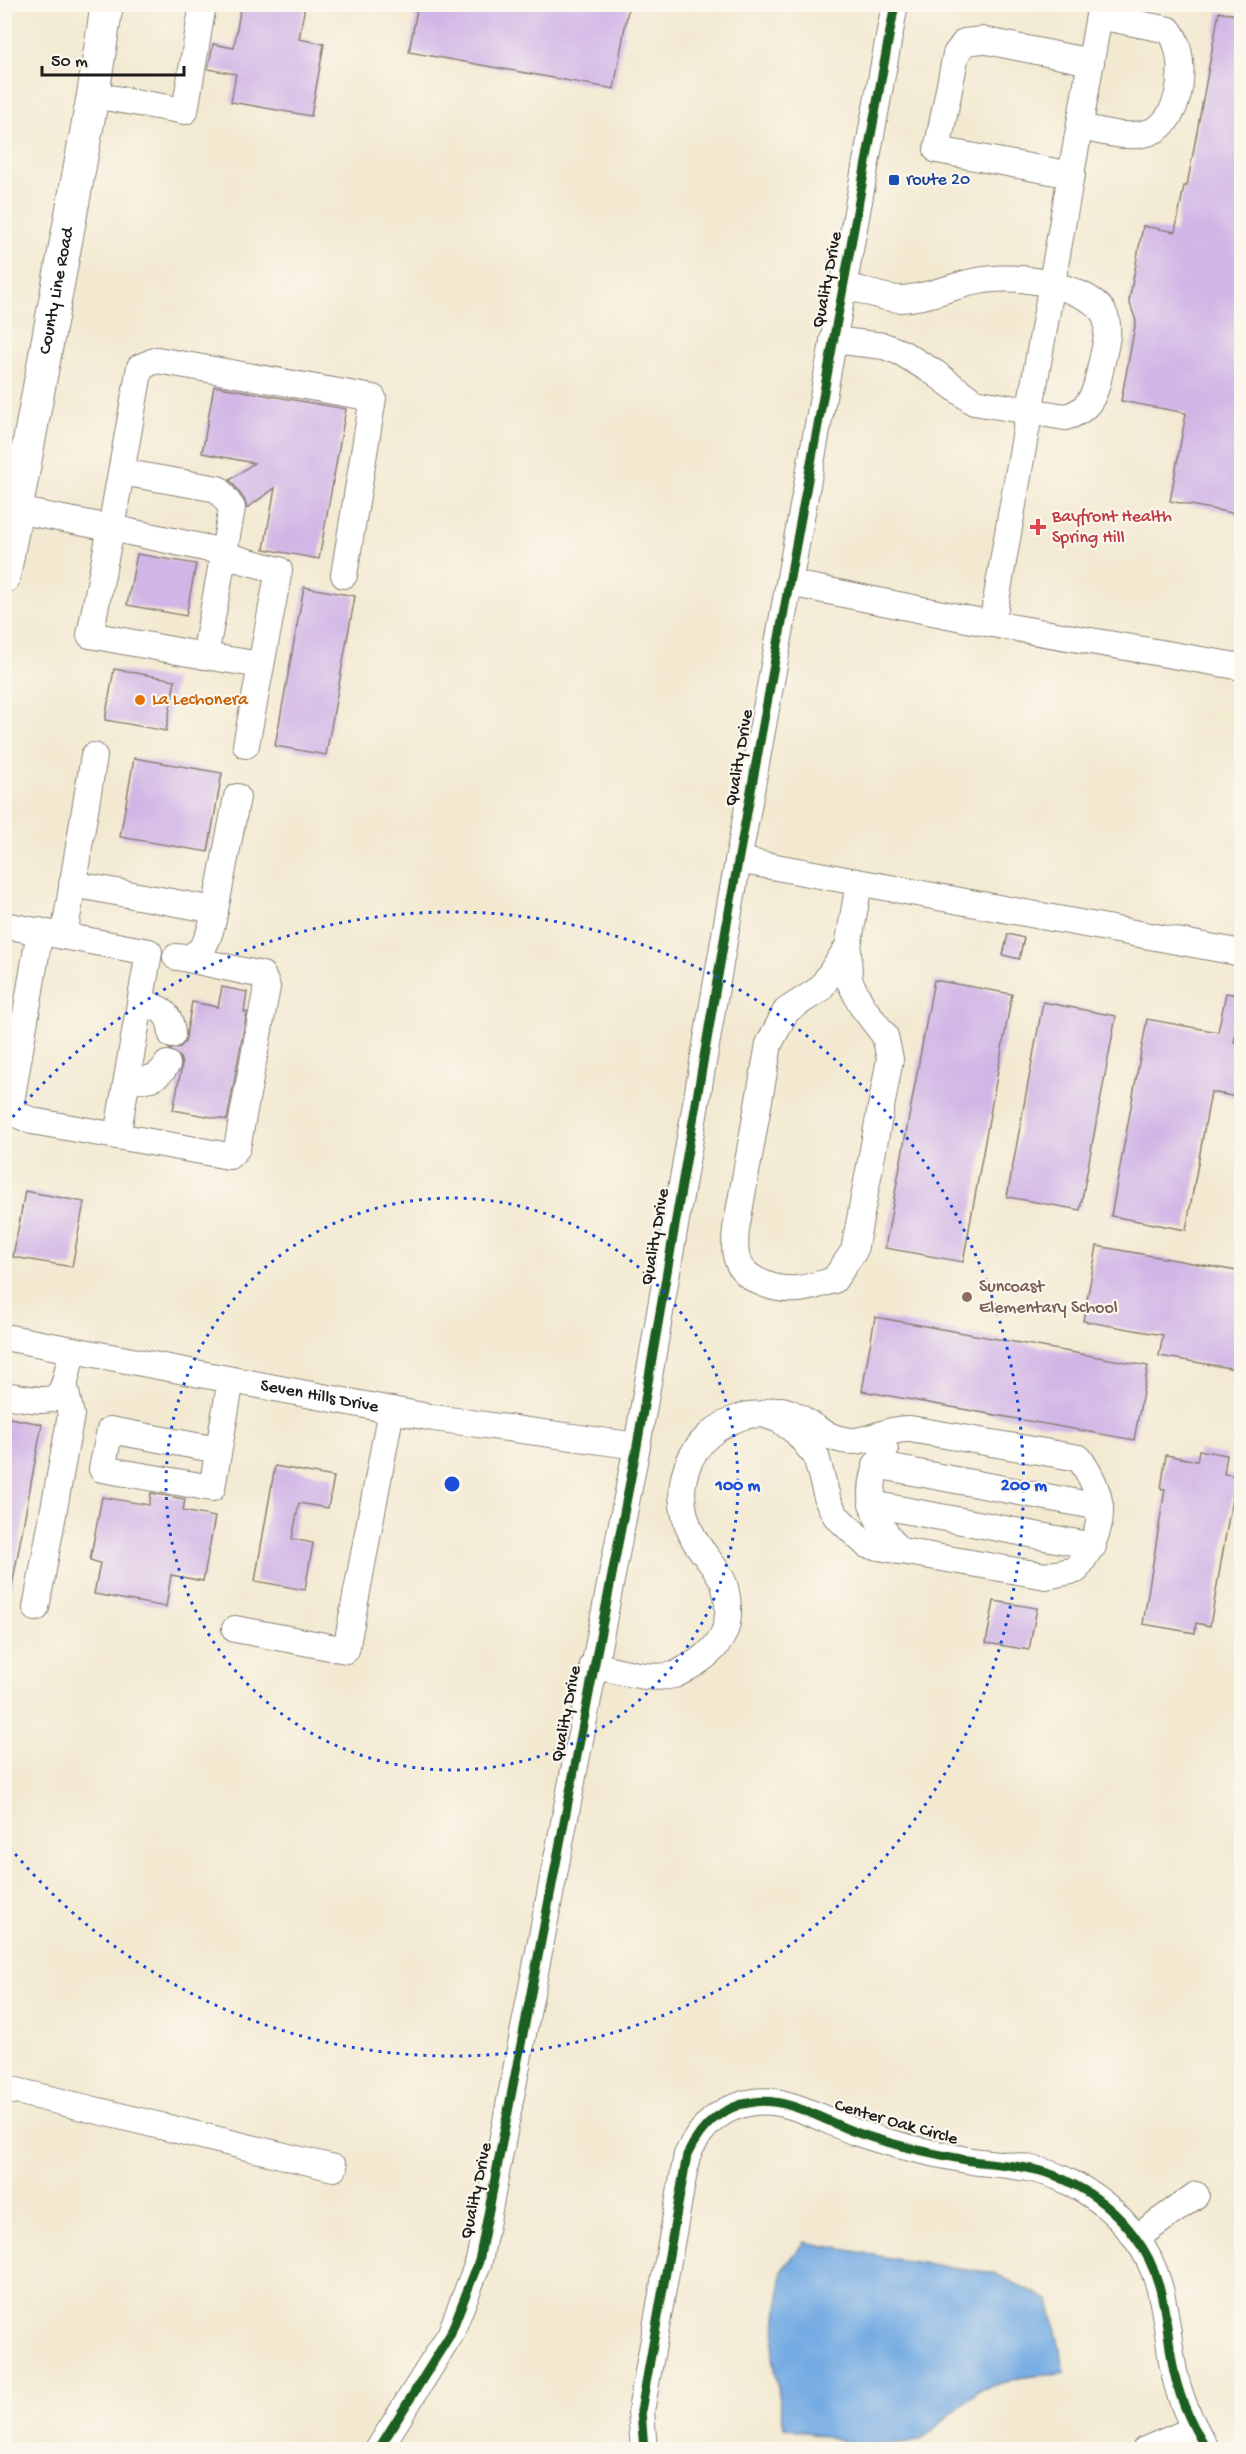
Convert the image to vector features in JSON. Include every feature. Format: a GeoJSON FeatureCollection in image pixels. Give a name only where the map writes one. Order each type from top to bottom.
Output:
{"type":"FeatureCollection","features":[{"type":"Feature","properties":{"kind":"main road","name":"County Line Road"},"geometry":{"type":"LineString","coordinates":[[4,577],[93,95],[107,4]]}},
{"type":"Feature","properties":{"kind":"street"},"geometry":{"type":"LineString","coordinates":[[93,95],[185,111],[203,4]]}},
{"type":"Feature","properties":{"kind":"street","name":"Quality Drive"},"geometry":{"type":"LineString","coordinates":[[378,2450],[450,2335],[479,2261],[637,1446],[738,861],[895,4]]}},
{"type":"Feature","properties":{"kind":"street"},"geometry":{"type":"LineString","coordinates":[[993,624],[1029,412],[1054,285],[1080,127],[1100,10],[1169,30],[1176,39],[1182,68],[1170,115],[1161,127],[1148,133],[1130,135],[1080,127]]}},
{"type":"Feature","properties":{"kind":"street"},"geometry":{"type":"LineString","coordinates":[[1072,175],[936,150],[956,54],[965,42],[982,40],[1091,62]]}},
{"type":"Feature","properties":{"kind":"street"},"geometry":{"type":"LineString","coordinates":[[833,340],[884,345],[935,373],[974,402],[1029,412],[1065,417],[1078,414],[1094,396],[1098,385],[1106,340],[1106,315],[1098,303],[1054,285],[1028,279],[999,279],[904,299],[843,285]]}},
{"type":"Feature","properties":{"kind":"street"},"geometry":{"type":"LineString","coordinates":[[261,665],[90,635],[140,367],[157,360],[374,398],[344,575]]}},
{"type":"Feature","properties":{"kind":"street"},"geometry":{"type":"LineString","coordinates":[[121,472],[218,489],[232,508],[205,656]]}},
{"type":"Feature","properties":{"kind":"street"},"geometry":{"type":"LineString","coordinates":[[16,510],[224,552],[234,558],[279,570],[246,745]]}},
{"type":"Feature","properties":{"kind":"street"},"geometry":{"type":"LineString","coordinates":[[789,583],[993,624],[1242,667]]}},
{"type":"Feature","properties":{"kind":"street"},"geometry":{"type":"LineString","coordinates":[[4,925],[52,934],[149,952],[184,958],[262,975],[267,987],[237,1148],[229,1156],[32,1120],[14,1113],[11,1102],[52,934],[72,884],[94,756]]}},
{"type":"Feature","properties":{"kind":"street"},"geometry":{"type":"LineString","coordinates":[[184,958],[198,954],[210,935],[237,796]]}},
{"type":"Feature","properties":{"kind":"street"},"geometry":{"type":"LineString","coordinates":[[738,861],[1242,953]]}},
{"type":"Feature","properties":{"kind":"street"},"geometry":{"type":"LineString","coordinates":[[848,947],[820,989],[786,1011],[769,1044],[736,1229],[735,1248],[738,1263],[750,1277],[775,1287],[799,1289],[834,1280],[854,1251],[890,1059],[885,1036],[862,1006],[849,980],[848,947],[859,883]]}},
{"type":"Feature","properties":{"kind":"street"},"geometry":{"type":"LineString","coordinates":[[72,884],[215,910]]}},
{"type":"Feature","properties":{"kind":"street"},"geometry":{"type":"LineString","coordinates":[[117,1136],[149,952]]}},
{"type":"Feature","properties":{"kind":"street"},"geometry":{"type":"LineString","coordinates":[[141,1003],[157,1006],[166,1012],[172,1024],[172,1035]]}},
{"type":"Feature","properties":{"kind":"street"},"geometry":{"type":"LineString","coordinates":[[128,1079],[148,1081],[158,1077],[167,1064]]}},
{"type":"Feature","properties":{"kind":"street","name":"Seven Hills Drive"},"geometry":{"type":"LineString","coordinates":[[4,1337],[391,1410],[637,1446]]}},
{"type":"Feature","properties":{"kind":"street"},"geometry":{"type":"LineString","coordinates":[[36,1608],[71,1414],[65,1388],[72,1350]]}},
{"type":"Feature","properties":{"kind":"street"},"geometry":{"type":"LineString","coordinates":[[218,1450],[231,1380]]}},
{"type":"Feature","properties":{"kind":"street"},"geometry":{"type":"LineString","coordinates":[[4,1395],[43,1401],[53,1399],[65,1388]]}},
{"type":"Feature","properties":{"kind":"street"},"geometry":{"type":"LineString","coordinates":[[593,1665],[649,1676],[675,1675],[707,1656],[725,1633],[730,1611],[723,1580],[706,1559],[692,1536],[681,1484],[685,1467],[703,1440],[723,1425],[777,1409],[789,1412],[822,1434],[850,1441],[874,1437],[894,1429],[910,1429],[1079,1458],[1093,1478],[1100,1507],[1093,1546],[1076,1570],[1046,1576],[867,1545],[851,1531],[828,1501],[816,1456],[797,1433],[780,1420],[763,1414]]}},
{"type":"Feature","properties":{"kind":"street"},"geometry":{"type":"LineString","coordinates":[[235,1629],[346,1650],[391,1410]]}},
{"type":"Feature","properties":{"kind":"street"},"geometry":{"type":"LineString","coordinates":[[899,1551],[880,1525],[872,1504],[871,1482],[876,1465],[887,1446],[910,1429]]}},
{"type":"Feature","properties":{"kind":"street"},"geometry":{"type":"LineString","coordinates":[[876,1465],[1100,1507]]}},
{"type":"Feature","properties":{"kind":"street"},"geometry":{"type":"LineString","coordinates":[[872,1504],[1093,1546]]}},
{"type":"Feature","properties":{"kind":"street"},"geometry":{"type":"LineString","coordinates":[[4,2088],[334,2168]]}},
{"type":"Feature","properties":{"kind":"street","name":"Center Oak Circle"},"geometry":{"type":"LineString","coordinates":[[644,2450],[641,2411],[687,2155],[706,2124],[721,2113],[738,2104],[775,2102],[859,2133],[916,2150],[1034,2169],[1064,2179],[1091,2194],[1107,2207],[1136,2238],[1150,2262],[1161,2289],[1174,2373],[1201,2439],[1145,2450]]}},
{"type":"Feature","properties":{"kind":"street"},"geometry":{"type":"LineString","coordinates":[[1136,2238],[1196,2195]]}},
{"type":"Feature","properties":{"kind":"water"},"geometry":{"type":"Polygon","coordinates":[[[805,2242],[900,2260],[994,2273],[1049,2300],[1065,2372],[1018,2378],[979,2390],[920,2441],[867,2446],[784,2427],[773,2356],[782,2270],[805,2242]]]}},
{"type":"Feature","properties":{"kind":"building"},"geometry":{"type":"Polygon","coordinates":[[[241,4],[305,6],[299,39],[324,44],[311,116],[231,102],[236,74],[208,69],[213,44],[234,48],[241,4]]]}},
{"type":"Feature","properties":{"kind":"building"},"geometry":{"type":"Polygon","coordinates":[[[418,4],[629,4],[614,89],[409,52],[418,4]]]}},
{"type":"Feature","properties":{"kind":"building"},"geometry":{"type":"Polygon","coordinates":[[[1219,12],[1242,16],[1242,515],[1170,501],[1186,413],[1121,401],[1136,321],[1129,301],[1143,226],[1175,232],[1184,186],[1187,186],[1219,12]]]}},
{"type":"Feature","properties":{"kind":"building"},"geometry":{"type":"Polygon","coordinates":[[[214,386],[346,409],[319,559],[264,549],[275,488],[247,508],[244,499],[230,480],[254,463],[202,453],[214,386]]]}},
{"type":"Feature","properties":{"kind":"building"},"geometry":{"type":"Polygon","coordinates":[[[137,554],[196,564],[186,616],[127,605],[137,554]]]}},
{"type":"Feature","properties":{"kind":"building"},"geometry":{"type":"Polygon","coordinates":[[[304,587],[355,596],[326,755],[275,746],[304,587]]]}},
{"type":"Feature","properties":{"kind":"building","name":"La Lechonera"},"geometry":{"type":"Polygon","coordinates":[[[114,669],[175,680],[166,731],[105,720],[114,669]]]}},
{"type":"Feature","properties":{"kind":"building"},"geometry":{"type":"Polygon","coordinates":[[[134,758],[222,773],[208,852],[120,837],[134,758]]]}},
{"type":"Feature","properties":{"kind":"building"},"geometry":{"type":"Polygon","coordinates":[[[1008,934],[1024,938],[1019,959],[1003,955],[1008,934]]]}},
{"type":"Feature","properties":{"kind":"building"},"geometry":{"type":"Polygon","coordinates":[[[934,980],[1012,994],[963,1262],[885,1248],[934,980]]]}},
{"type":"Feature","properties":{"kind":"building"},"geometry":{"type":"Polygon","coordinates":[[[222,987],[247,992],[244,1012],[247,1012],[227,1120],[173,1110],[182,1065],[180,1057],[169,1049],[180,1047],[185,1042],[192,1002],[218,1007],[222,987]]]}},
{"type":"Feature","properties":{"kind":"building"},"geometry":{"type":"Polygon","coordinates":[[[1226,993],[1242,996],[1234,1043],[1242,1044],[1242,1098],[1211,1092],[1186,1230],[1111,1216],[1147,1019],[1218,1032],[1226,993]]]}},
{"type":"Feature","properties":{"kind":"building"},"geometry":{"type":"Polygon","coordinates":[[[1043,1002],[1116,1016],[1080,1210],[1007,1197],[1043,1002]]]}},
{"type":"Feature","properties":{"kind":"building"},"geometry":{"type":"Polygon","coordinates":[[[25,1191],[84,1202],[72,1267],[13,1257],[25,1191]]]}},
{"type":"Feature","properties":{"kind":"building"},"geometry":{"type":"Polygon","coordinates":[[[1097,1246],[1242,1272],[1242,1370],[1159,1356],[1163,1335],[1083,1321],[1097,1246]]]}},
{"type":"Feature","properties":{"kind":"building"},"geometry":{"type":"Polygon","coordinates":[[[875,1317],[1148,1366],[1134,1440],[862,1391],[875,1317]]]}},
{"type":"Feature","properties":{"kind":"building"},"geometry":{"type":"Polygon","coordinates":[[[4,1417],[42,1424],[12,1586],[4,1585],[4,1417]]]}},
{"type":"Feature","properties":{"kind":"building"},"geometry":{"type":"Polygon","coordinates":[[[1199,1450],[1227,1455],[1224,1474],[1236,1476],[1210,1626],[1196,1623],[1195,1633],[1143,1624],[1165,1489],[1161,1489],[1166,1455],[1197,1461],[1199,1450]]]}},
{"type":"Feature","properties":{"kind":"building"},"geometry":{"type":"Polygon","coordinates":[[[275,1466],[334,1477],[328,1508],[299,1503],[292,1539],[313,1543],[305,1590],[255,1581],[275,1466]]]}},
{"type":"Feature","properties":{"kind":"building"},"geometry":{"type":"Polygon","coordinates":[[[151,1493],[185,1499],[183,1511],[215,1517],[203,1581],[171,1575],[166,1607],[94,1594],[100,1563],[90,1560],[102,1497],[149,1505],[151,1493]]]}},
{"type":"Feature","properties":{"kind":"building"},"geometry":{"type":"Polygon","coordinates":[[[994,1601],[1037,1608],[1029,1650],[986,1643],[994,1601]]]}},
{"type":"Feature","properties":{"kind":"cycle path"},"geometry":{"type":"LineString","coordinates":[[378,2450],[450,2335],[479,2261],[637,1446],[731,900],[895,4]]}},
{"type":"Feature","properties":{"kind":"cycle path"},"geometry":{"type":"LineString","coordinates":[[644,2450],[641,2411],[687,2155],[699,2135],[713,2119],[742,2104],[767,2101],[794,2107],[858,2133],[900,2146],[1054,2175],[1075,2185],[1104,2204],[1128,2228],[1145,2251],[1152,2266],[1162,2296],[1177,2385],[1195,2429],[1207,2450]]}},
{"type":"Feature","properties":{"kind":"place","name":"route 20"},"geometry":{"type":"Point","coordinates":[894,180]}},
{"type":"Feature","properties":{"kind":"place","name":"Bayfront Health Spring Hill"},"geometry":{"type":"Point","coordinates":[1038,527]}},
{"type":"Feature","properties":{"kind":"place","name":"La Lechonera"},"geometry":{"type":"Point","coordinates":[140,700]}},
{"type":"Feature","properties":{"kind":"place","name":"Suncoast Elementary School"},"geometry":{"type":"Point","coordinates":[967,1297]}}]}
